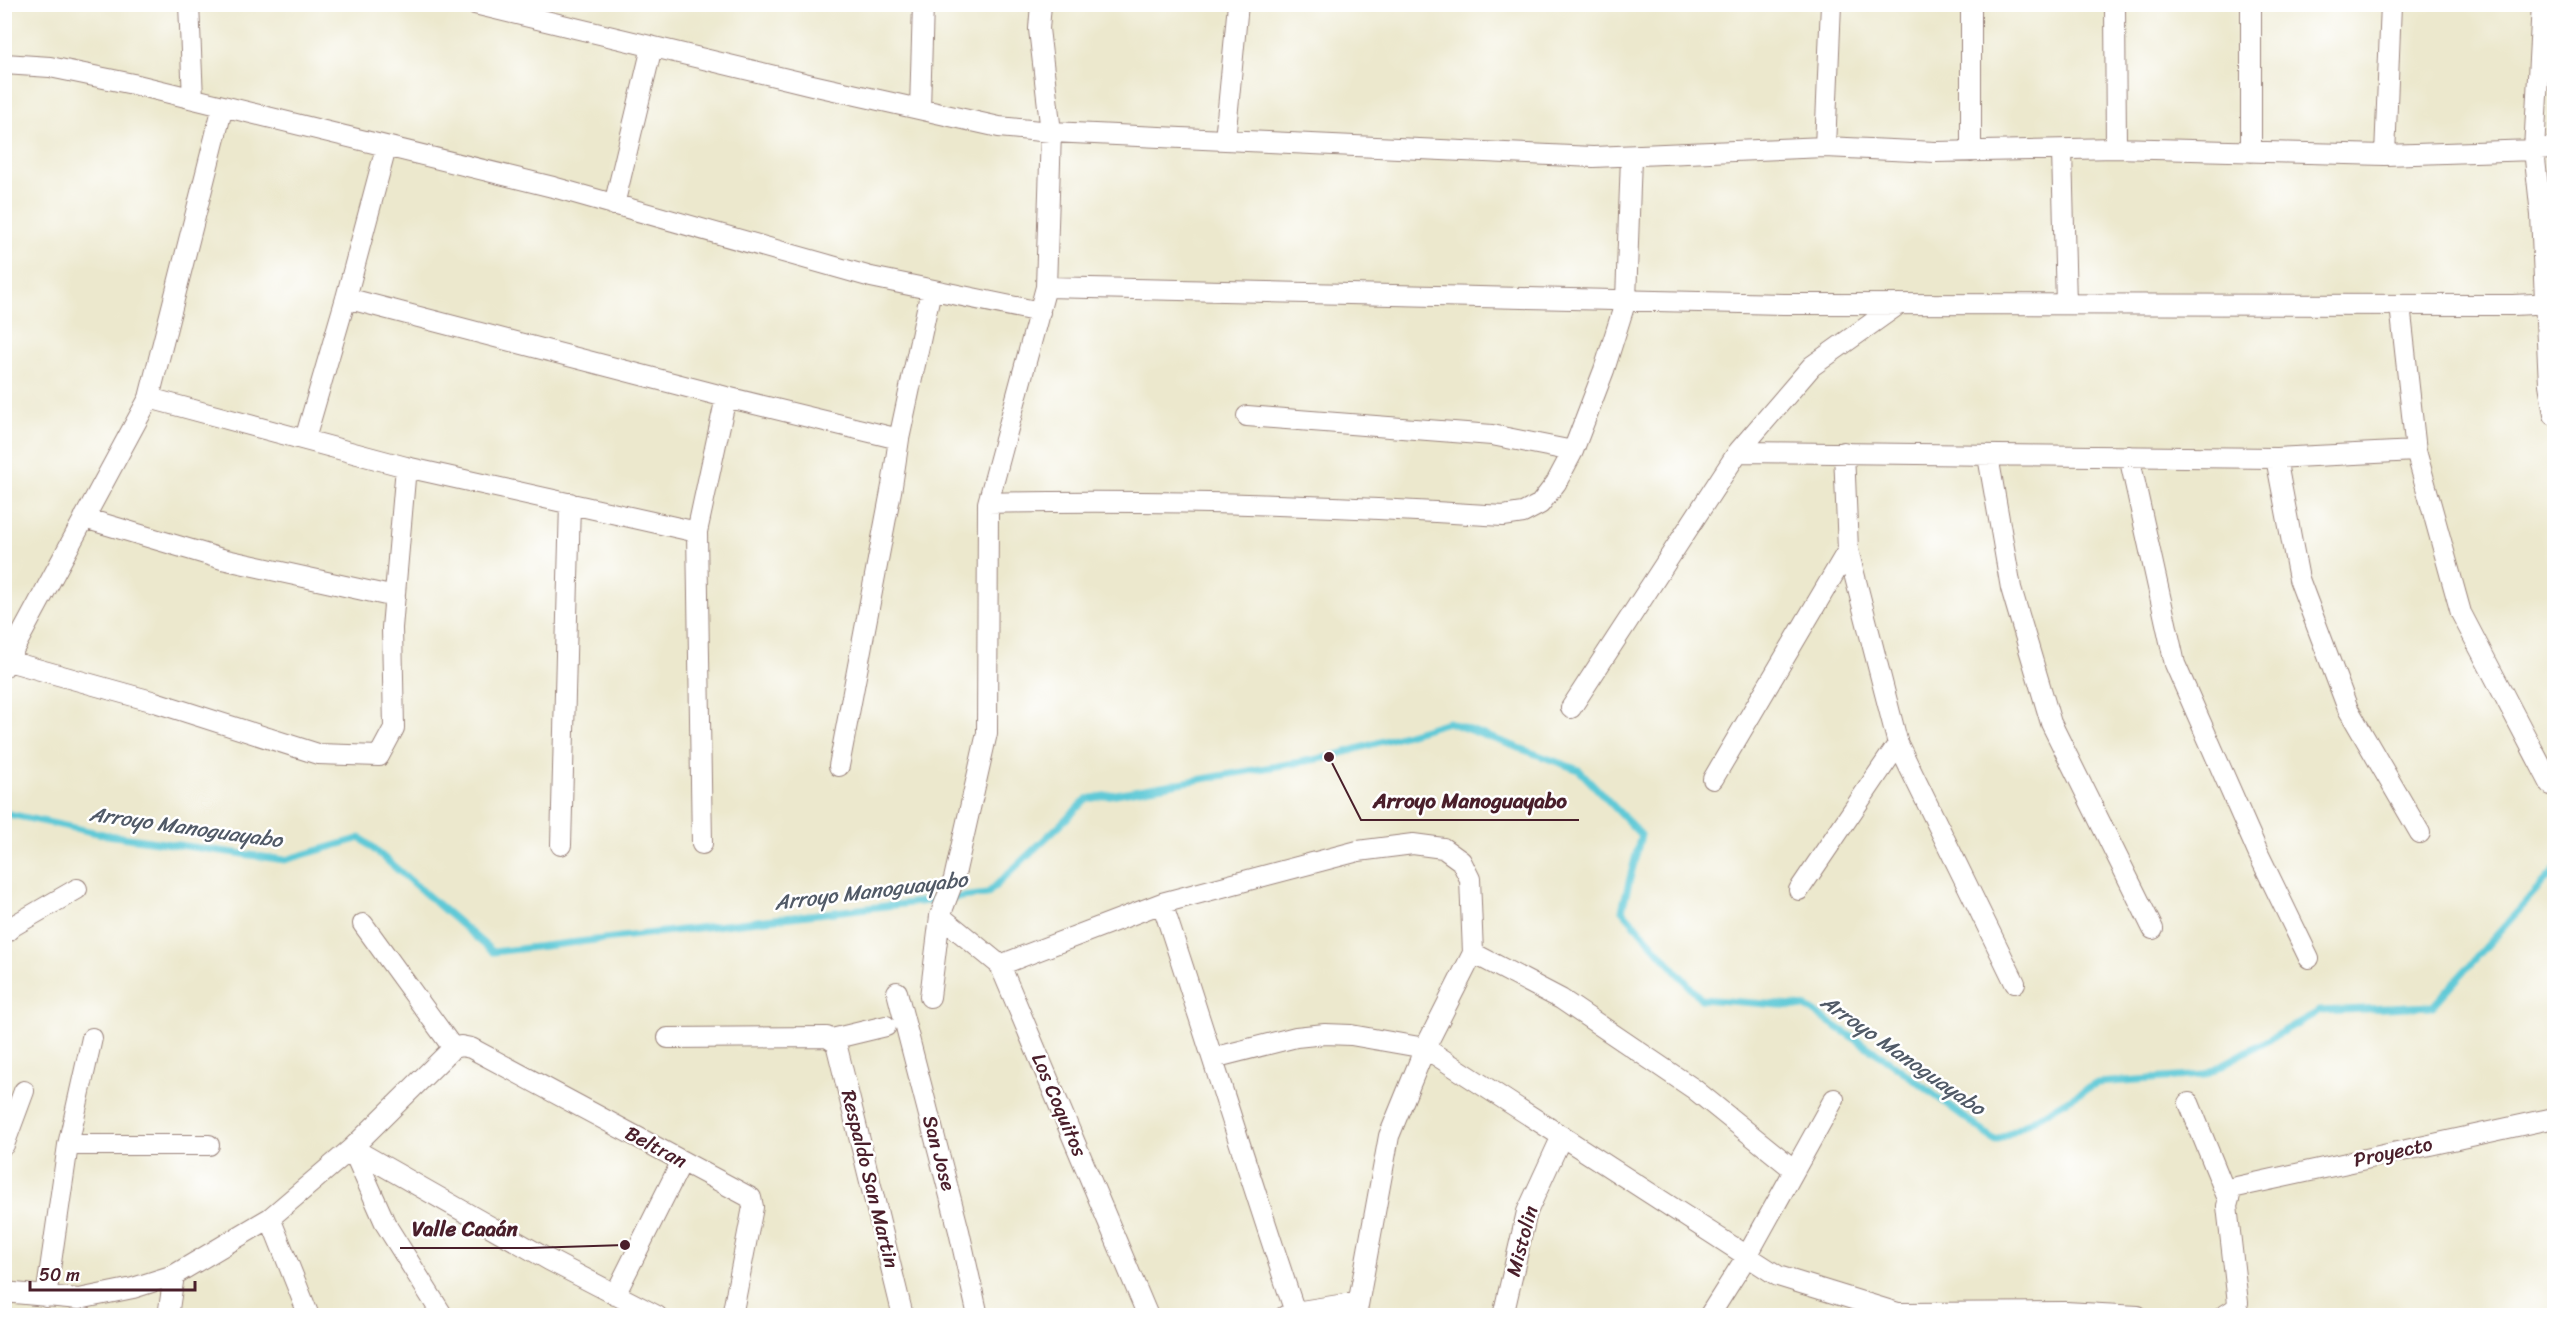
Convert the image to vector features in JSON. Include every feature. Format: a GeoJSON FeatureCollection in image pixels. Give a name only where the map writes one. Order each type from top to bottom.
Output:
{"type":"FeatureCollection","features":[{"type":"Feature","properties":{"kind":"street"},"geometry":{"type":"LineString","coordinates":[[189,4],[193,99]]}},
{"type":"Feature","properties":{"kind":"street"},"geometry":{"type":"LineString","coordinates":[[475,4],[920,109],[999,126],[1051,132],[1581,157],[1631,157],[1826,147],[1971,152],[2116,148],[2385,155],[2534,150],[2554,147]]}},
{"type":"Feature","properties":{"kind":"street"},"geometry":{"type":"LineString","coordinates":[[920,109],[923,4]]}},
{"type":"Feature","properties":{"kind":"street"},"geometry":{"type":"LineString","coordinates":[[930,997],[940,916],[954,879],[987,733],[988,502],[1046,287],[1051,132],[1039,28],[1041,4]]}},
{"type":"Feature","properties":{"kind":"street"},"geometry":{"type":"LineString","coordinates":[[1225,140],[1238,4]]}},
{"type":"Feature","properties":{"kind":"street"},"geometry":{"type":"LineString","coordinates":[[1826,147],[1831,4]]}},
{"type":"Feature","properties":{"kind":"street"},"geometry":{"type":"LineString","coordinates":[[1971,4],[1971,152]]}},
{"type":"Feature","properties":{"kind":"street"},"geometry":{"type":"LineString","coordinates":[[2115,4],[2116,148]]}},
{"type":"Feature","properties":{"kind":"street"},"geometry":{"type":"LineString","coordinates":[[2251,4],[2251,152]]}},
{"type":"Feature","properties":{"kind":"street"},"geometry":{"type":"LineString","coordinates":[[2385,155],[2391,4]]}},
{"type":"Feature","properties":{"kind":"street"},"geometry":{"type":"LineString","coordinates":[[2543,5],[2534,150],[2549,304],[2549,384],[2554,415]]}},
{"type":"Feature","properties":{"kind":"street"},"geometry":{"type":"LineString","coordinates":[[614,205],[652,47]]}},
{"type":"Feature","properties":{"kind":"street"},"geometry":{"type":"LineString","coordinates":[[4,64],[50,67],[224,106],[386,148],[553,187],[871,277],[1040,312]]}},
{"type":"Feature","properties":{"kind":"street"},"geometry":{"type":"LineString","coordinates":[[224,106],[149,398],[6,664],[155,702],[318,754],[380,756],[394,728],[392,628],[406,467]]}},
{"type":"Feature","properties":{"kind":"street"},"geometry":{"type":"LineString","coordinates":[[305,439],[386,148]]}},
{"type":"Feature","properties":{"kind":"street"},"geometry":{"type":"LineString","coordinates":[[2062,151],[2066,304]]}},
{"type":"Feature","properties":{"kind":"street"},"geometry":{"type":"LineString","coordinates":[[988,502],[1263,504],[1503,516],[1523,513],[1540,504],[1556,483],[1573,451],[1604,370],[1626,300],[1631,157]]}},
{"type":"Feature","properties":{"kind":"street"},"geometry":{"type":"LineString","coordinates":[[1046,287],[1899,304],[2549,304]]}},
{"type":"Feature","properties":{"kind":"street"},"geometry":{"type":"LineString","coordinates":[[839,766],[899,439],[931,290]]}},
{"type":"Feature","properties":{"kind":"street"},"geometry":{"type":"LineString","coordinates":[[346,297],[726,397],[899,439]]}},
{"type":"Feature","properties":{"kind":"street"},"geometry":{"type":"LineString","coordinates":[[1571,708],[1738,452],[1812,366],[1899,304]]}},
{"type":"Feature","properties":{"kind":"street"},"geometry":{"type":"LineString","coordinates":[[2400,305],[2416,451],[2461,613],[2551,785]]}},
{"type":"Feature","properties":{"kind":"street"},"geometry":{"type":"LineString","coordinates":[[702,844],[696,532],[726,397]]}},
{"type":"Feature","properties":{"kind":"street"},"geometry":{"type":"LineString","coordinates":[[149,398],[406,467],[696,532]]}},
{"type":"Feature","properties":{"kind":"street"},"geometry":{"type":"LineString","coordinates":[[1247,416],[1492,435],[1573,451]]}},
{"type":"Feature","properties":{"kind":"street"},"geometry":{"type":"LineString","coordinates":[[1738,452],[2276,458],[2416,451]]}},
{"type":"Feature","properties":{"kind":"street"},"geometry":{"type":"LineString","coordinates":[[1844,452],[1848,550],[1898,744],[2015,983]]}},
{"type":"Feature","properties":{"kind":"street"},"geometry":{"type":"LineString","coordinates":[[1988,456],[2012,588],[2051,723],[2153,929]]}},
{"type":"Feature","properties":{"kind":"street"},"geometry":{"type":"LineString","coordinates":[[2129,456],[2175,664],[2259,855],[2309,958]]}},
{"type":"Feature","properties":{"kind":"street"},"geometry":{"type":"LineString","coordinates":[[2276,458],[2299,579],[2348,709],[2420,833]]}},
{"type":"Feature","properties":{"kind":"street"},"geometry":{"type":"LineString","coordinates":[[561,845],[570,503]]}},
{"type":"Feature","properties":{"kind":"street"},"geometry":{"type":"LineString","coordinates":[[84,518],[222,559],[395,597]]}},
{"type":"Feature","properties":{"kind":"street"},"geometry":{"type":"LineString","coordinates":[[1713,779],[1848,550]]}},
{"type":"Feature","properties":{"kind":"street"},"geometry":{"type":"LineString","coordinates":[[1799,891],[1898,744]]}},
{"type":"Feature","properties":{"kind":"street"},"geometry":{"type":"LineString","coordinates":[[1000,965],[1162,903],[1358,850],[1413,844],[1443,848],[1461,861],[1470,879],[1473,953],[1425,1048],[1389,1136],[1357,1309],[1290,1314],[1213,1058],[1162,903]]}},
{"type":"Feature","properties":{"kind":"street"},"geometry":{"type":"LineString","coordinates":[[4,934],[13,926],[77,889]]}},
{"type":"Feature","properties":{"kind":"street","name":"Los Coquitos"},"geometry":{"type":"LineString","coordinates":[[940,916],[1000,965],[1148,1316]]}},
{"type":"Feature","properties":{"kind":"street"},"geometry":{"type":"LineString","coordinates":[[4,1292],[46,1298],[77,1307],[174,1275],[270,1218],[352,1148],[453,1048],[363,924]]}},
{"type":"Feature","properties":{"kind":"street"},"geometry":{"type":"LineString","coordinates":[[1473,953],[1561,999],[1694,1089],[1793,1169]]}},
{"type":"Feature","properties":{"kind":"street","name":"San Jose"},"geometry":{"type":"LineString","coordinates":[[897,992],[959,1231],[978,1316]]}},
{"type":"Feature","properties":{"kind":"street"},"geometry":{"type":"LineString","coordinates":[[668,1038],[827,1037],[834,1041],[886,1026]]}},
{"type":"Feature","properties":{"kind":"street"},"geometry":{"type":"LineString","coordinates":[[1213,1058],[1296,1037],[1325,1034],[1351,1035],[1425,1048],[1778,1276],[1898,1313],[2138,1316]]}},
{"type":"Feature","properties":{"kind":"street"},"geometry":{"type":"LineString","coordinates":[[46,1298],[68,1145],[92,1038]]}},
{"type":"Feature","properties":{"kind":"street","name":"Respaldo San Martin"},"geometry":{"type":"LineString","coordinates":[[834,1041],[903,1316]]}},
{"type":"Feature","properties":{"kind":"street","name":"Beltran"},"geometry":{"type":"LineString","coordinates":[[453,1048],[461,1046],[471,1048],[751,1198],[753,1207],[732,1316]]}},
{"type":"Feature","properties":{"kind":"street"},"geometry":{"type":"LineString","coordinates":[[4,1145],[24,1091]]}},
{"type":"Feature","properties":{"kind":"street"},"geometry":{"type":"LineString","coordinates":[[1709,1316],[1747,1256],[1793,1169],[1834,1099]]}},
{"type":"Feature","properties":{"kind":"street"},"geometry":{"type":"LineString","coordinates":[[2189,1103],[2230,1193],[2227,1206],[2238,1303],[2235,1309],[2224,1316]]}},
{"type":"Feature","properties":{"kind":"street","name":"Proyecto"},"geometry":{"type":"LineString","coordinates":[[2230,1193],[2554,1118]]}},
{"type":"Feature","properties":{"kind":"street","name":"Mistolin"},"geometry":{"type":"LineString","coordinates":[[1503,1316],[1527,1212],[1562,1136]]}},
{"type":"Feature","properties":{"kind":"street"},"geometry":{"type":"LineString","coordinates":[[68,1145],[209,1144]]}},
{"type":"Feature","properties":{"kind":"street"},"geometry":{"type":"LineString","coordinates":[[352,1148],[615,1295],[657,1316]]}},
{"type":"Feature","properties":{"kind":"street"},"geometry":{"type":"LineString","coordinates":[[352,1148],[386,1225],[443,1316]]}},
{"type":"Feature","properties":{"kind":"street"},"geometry":{"type":"LineString","coordinates":[[615,1295],[682,1161]]}},
{"type":"Feature","properties":{"kind":"street"},"geometry":{"type":"LineString","coordinates":[[270,1218],[309,1316]]}},
{"type":"Feature","properties":{"kind":"street"},"geometry":{"type":"LineString","coordinates":[[168,1316],[174,1275]]}},
{"type":"Feature","properties":{"kind":"waterway","name":"Arroyo Manoguayabo"},"geometry":{"type":"LineString","coordinates":[[4,813],[107,835],[285,860],[361,838],[493,952],[987,894],[1087,799],[1329,757],[1448,722],[1579,770],[1641,835],[1622,910],[1701,999],[1806,1007],[1889,1061],[1996,1141],[2097,1083],[2204,1075],[2320,1011],[2433,1006],[2554,871]]}},
{"type":"Feature","properties":{"kind":"place","name":"Arroyo Manoguayabo"},"geometry":{"type":"Point","coordinates":[1329,757]}},
{"type":"Feature","properties":{"kind":"place","name":"Valle Caaán"},"geometry":{"type":"Point","coordinates":[625,1245]}}]}
